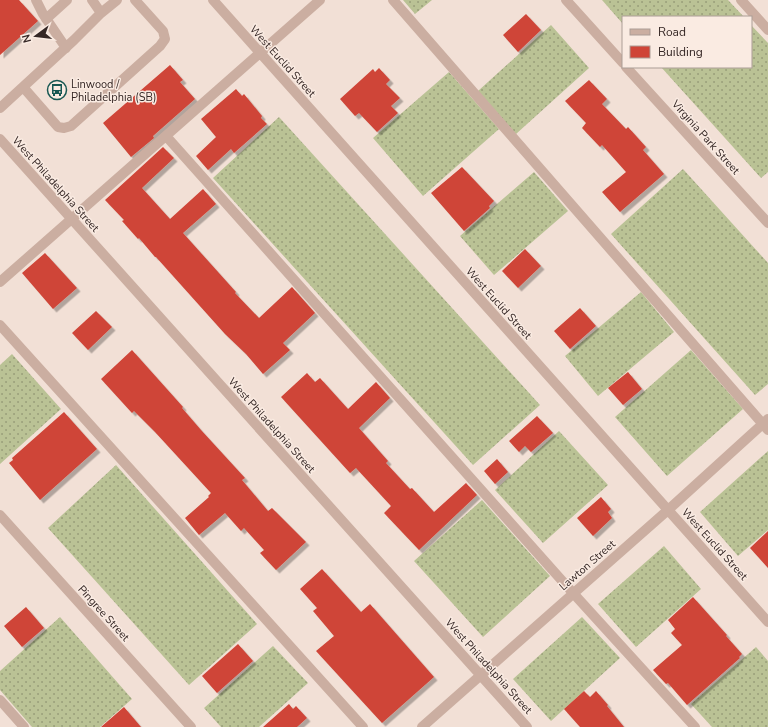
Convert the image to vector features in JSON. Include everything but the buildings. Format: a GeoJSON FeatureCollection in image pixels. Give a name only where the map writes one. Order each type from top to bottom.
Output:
{"type":"FeatureCollection","features":[{"type":"Feature","properties":{"kind":"street"},"geometry":{"type":"LineString","coordinates":[[36,0],[46,19],[66,48]]}},
{"type":"Feature","properties":{"kind":"street"},"geometry":{"type":"LineString","coordinates":[[46,19],[67,0]]}},
{"type":"Feature","properties":{"kind":"street"},"geometry":{"type":"LineString","coordinates":[[92,0],[101,13]]}},
{"type":"Feature","properties":{"kind":"street"},"geometry":{"type":"LineString","coordinates":[[0,108],[66,48],[101,13],[117,0]]}},
{"type":"Feature","properties":{"kind":"street"},"geometry":{"type":"LineString","coordinates":[[23,87],[58,127],[64,128],[71,126],[160,46],[165,39],[163,31],[135,0]]}},
{"type":"Feature","properties":{"kind":"street","name":"West Euclid Street"},"geometry":{"type":"LineString","coordinates":[[213,0],[768,622]]}},
{"type":"Feature","properties":{"kind":"street"},"geometry":{"type":"LineString","coordinates":[[0,282],[320,0]]}},
{"type":"Feature","properties":{"kind":"street"},"geometry":{"type":"LineString","coordinates":[[393,0],[766,424]]}},
{"type":"Feature","properties":{"kind":"street"},"geometry":{"type":"LineString","coordinates":[[566,0],[622,62]]}},
{"type":"Feature","properties":{"kind":"street"},"geometry":{"type":"LineString","coordinates":[[741,0],[768,30]]}},
{"type":"Feature","properties":{"kind":"street","name":"Virginia Park Street"},"geometry":{"type":"LineString","coordinates":[[627,68],[768,223]]}},
{"type":"Feature","properties":{"kind":"street"},"geometry":{"type":"LineString","coordinates":[[166,136],[573,593],[695,727]]}},
{"type":"Feature","properties":{"kind":"street","name":"West Philadelphia Street"},"geometry":{"type":"LineString","coordinates":[[0,139],[527,727]]}},
{"type":"Feature","properties":{"kind":"street"},"geometry":{"type":"LineString","coordinates":[[0,325],[364,727]]}},
{"type":"Feature","properties":{"kind":"street","name":"Lawton Street"},"geometry":{"type":"LineString","coordinates":[[422,727],[766,424]]}},
{"type":"Feature","properties":{"kind":"street","name":"Pingree Street"},"geometry":{"type":"LineString","coordinates":[[0,515],[191,727]]}},
{"type":"Feature","properties":{"kind":"street"},"geometry":{"type":"LineString","coordinates":[[0,700],[24,727]]}},
{"type":"Feature","properties":{"kind":"green space"},"geometry":{"type":"Polygon","coordinates":[[[403,0],[432,0],[415,14],[403,0]]]}},
{"type":"Feature","properties":{"kind":"green space"},"geometry":{"type":"Polygon","coordinates":[[[602,0],[728,0],[743,16],[622,16],[622,23],[602,0]]]}},
{"type":"Feature","properties":{"kind":"green space"},"geometry":{"type":"Polygon","coordinates":[[[551,25],[589,68],[516,134],[478,91],[551,25]]]}},
{"type":"Feature","properties":{"kind":"green space"},"geometry":{"type":"Polygon","coordinates":[[[752,26],[768,43],[768,172],[761,178],[662,68],[752,68],[752,26]]]}},
{"type":"Feature","properties":{"kind":"green space"},"geometry":{"type":"Polygon","coordinates":[[[449,72],[499,129],[423,196],[373,138],[449,72]]]}},
{"type":"Feature","properties":{"kind":"green space"},"geometry":{"type":"Polygon","coordinates":[[[279,117],[540,405],[473,465],[213,178],[279,117]]]}},
{"type":"Feature","properties":{"kind":"green space"},"geometry":{"type":"Polygon","coordinates":[[[683,169],[768,263],[768,384],[755,395],[611,234],[683,169]]]}},
{"type":"Feature","properties":{"kind":"green space"},"geometry":{"type":"Polygon","coordinates":[[[534,172],[568,211],[494,275],[460,236],[534,172]]]}},
{"type":"Feature","properties":{"kind":"green space"},"geometry":{"type":"Polygon","coordinates":[[[641,292],[674,332],[598,396],[565,356],[641,292]]]}},
{"type":"Feature","properties":{"kind":"green space"},"geometry":{"type":"Polygon","coordinates":[[[691,350],[743,409],[667,476],[615,417],[691,350]]]}},
{"type":"Feature","properties":{"kind":"green space"},"geometry":{"type":"Polygon","coordinates":[[[12,354],[61,409],[0,464],[0,365],[12,354]]]}},
{"type":"Feature","properties":{"kind":"green space"},"geometry":{"type":"Polygon","coordinates":[[[559,431],[608,485],[543,543],[495,490],[559,431]]]}},
{"type":"Feature","properties":{"kind":"green space"},"geometry":{"type":"Polygon","coordinates":[[[768,451],[768,530],[738,556],[700,512],[768,451]]]}},
{"type":"Feature","properties":{"kind":"green space"},"geometry":{"type":"Polygon","coordinates":[[[116,465],[257,624],[189,685],[48,528],[116,465]]]}},
{"type":"Feature","properties":{"kind":"green space"},"geometry":{"type":"Polygon","coordinates":[[[482,500],[550,576],[483,637],[414,561],[482,500]]]}},
{"type":"Feature","properties":{"kind":"green space"},"geometry":{"type":"Polygon","coordinates":[[[664,546],[701,589],[636,647],[598,604],[664,546]]]}},
{"type":"Feature","properties":{"kind":"green space"},"geometry":{"type":"Polygon","coordinates":[[[60,617],[132,699],[100,727],[32,727],[0,690],[0,671],[60,617]]]}},
{"type":"Feature","properties":{"kind":"green space"},"geometry":{"type":"Polygon","coordinates":[[[582,617],[620,658],[551,721],[513,679],[582,617]]]}},
{"type":"Feature","properties":{"kind":"green space"},"geometry":{"type":"Polygon","coordinates":[[[273,646],[308,683],[259,727],[221,727],[204,708],[273,646]]]}},
{"type":"Feature","properties":{"kind":"green space"},"geometry":{"type":"Polygon","coordinates":[[[756,647],[768,661],[768,727],[712,727],[691,704],[756,647]]]}},
{"type":"Feature","properties":{"kind":"place","name":"Linwood / Philadelphia (SB)"},"geometry":{"type":"Point","coordinates":[57,90]}}]}
